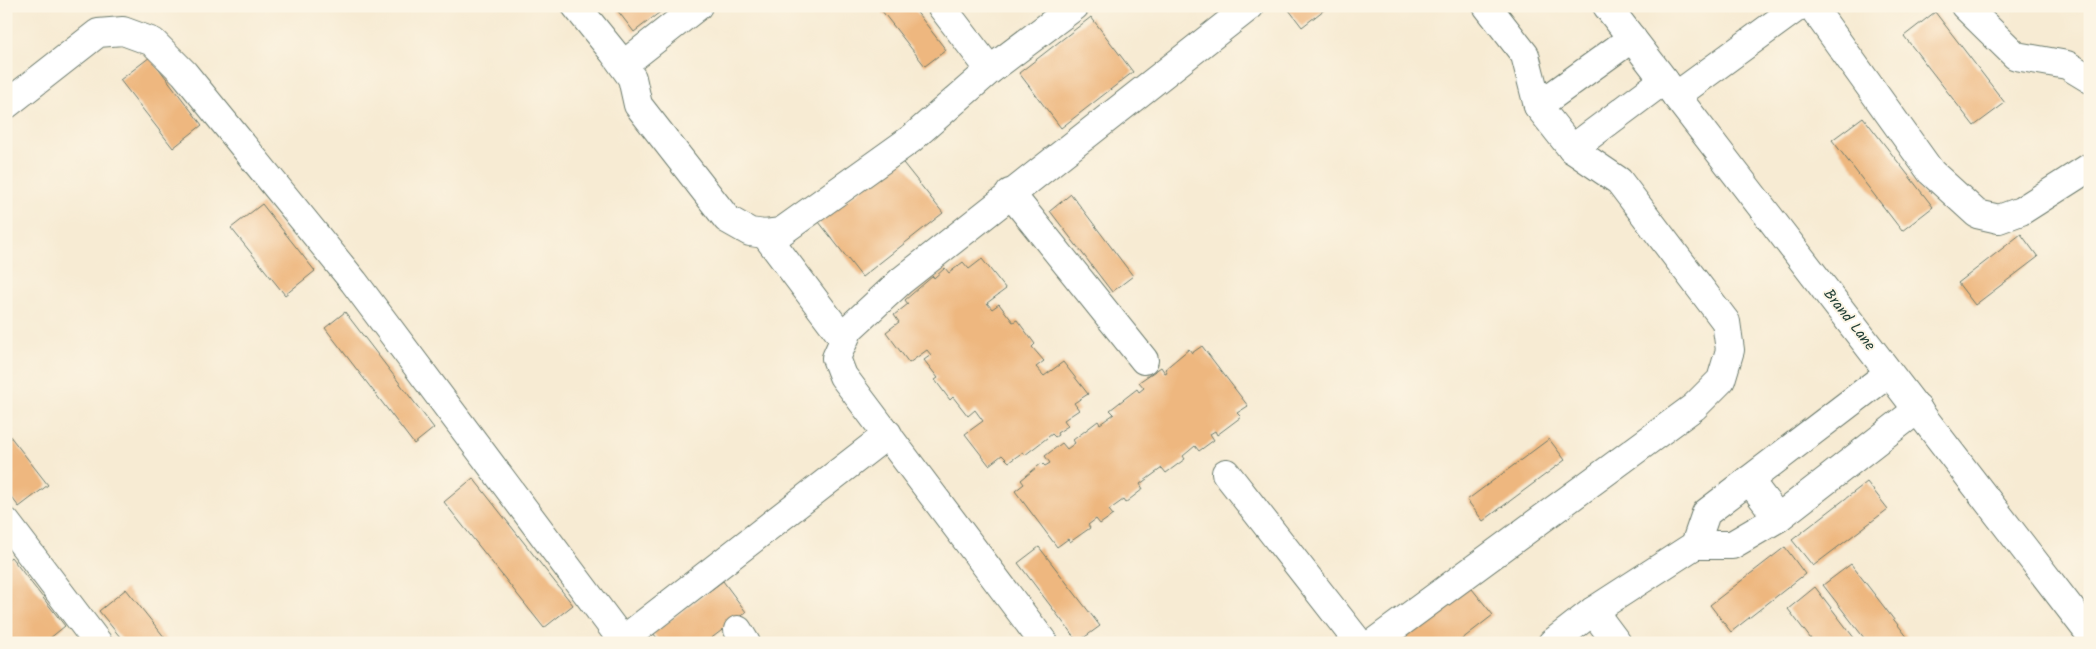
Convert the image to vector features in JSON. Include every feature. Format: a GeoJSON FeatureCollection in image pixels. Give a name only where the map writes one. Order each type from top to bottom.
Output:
{"type":"FeatureCollection","features":[{"type":"Feature","properties":{"kind":"street"},"geometry":{"type":"LineString","coordinates":[[576,6],[632,78],[638,105],[728,219],[750,232],[765,234],[781,232],[911,139],[990,70],[1075,6]]}},
{"type":"Feature","properties":{"kind":"street"},"geometry":{"type":"LineString","coordinates":[[623,65],[698,6]]}},
{"type":"Feature","properties":{"kind":"street"},"geometry":{"type":"LineString","coordinates":[[941,6],[990,70]]}},
{"type":"Feature","properties":{"kind":"street"},"geometry":{"type":"LineString","coordinates":[[1044,643],[888,434],[842,376],[836,358],[849,329],[900,281],[1250,6]]}},
{"type":"Feature","properties":{"kind":"street"},"geometry":{"type":"LineString","coordinates":[[1373,643],[1694,408],[1721,380],[1730,350],[1726,322],[1618,181],[1572,148],[1538,106],[1525,55],[1487,6]]}},
{"type":"Feature","properties":{"kind":"street","name":"Brand Lane"},"geometry":{"type":"LineString","coordinates":[[1607,6],[2090,634]]}},
{"type":"Feature","properties":{"kind":"street"},"geometry":{"type":"LineString","coordinates":[[1572,148],[1799,6]]}},
{"type":"Feature","properties":{"kind":"street"},"geometry":{"type":"LineString","coordinates":[[1812,6],[1931,172],[1977,214],[1999,219],[2021,211],[2090,166]]}},
{"type":"Feature","properties":{"kind":"street"},"geometry":{"type":"LineString","coordinates":[[1965,6],[2016,56],[2067,65],[2090,79]]}},
{"type":"Feature","properties":{"kind":"street"},"geometry":{"type":"LineString","coordinates":[[6,105],[98,33],[123,31],[153,42],[184,73],[354,282],[620,641],[888,434]]}},
{"type":"Feature","properties":{"kind":"street"},"geometry":{"type":"LineString","coordinates":[[1538,106],[1632,38]]}},
{"type":"Feature","properties":{"kind":"street"},"geometry":{"type":"LineString","coordinates":[[1010,193],[1144,360]]}},
{"type":"Feature","properties":{"kind":"street"},"geometry":{"type":"LineString","coordinates":[[765,234],[844,339]]}},
{"type":"Feature","properties":{"kind":"street"},"geometry":{"type":"LineString","coordinates":[[1695,545],[1706,513],[1889,373]]}},
{"type":"Feature","properties":{"kind":"street"},"geometry":{"type":"LineString","coordinates":[[1552,643],[1593,611],[1695,545],[1732,546],[1778,518],[1918,409]]}},
{"type":"Feature","properties":{"kind":"street"},"geometry":{"type":"LineString","coordinates":[[1226,473],[1359,643]]}},
{"type":"Feature","properties":{"kind":"street"},"geometry":{"type":"LineString","coordinates":[[1749,480],[1778,518]]}},
{"type":"Feature","properties":{"kind":"street"},"geometry":{"type":"LineString","coordinates":[[8,528],[86,639]]}},
{"type":"Feature","properties":{"kind":"street"},"geometry":{"type":"LineString","coordinates":[[1593,611],[1617,643]]}},
{"type":"Feature","properties":{"kind":"building"},"geometry":{"type":"Polygon","coordinates":[[[614,6],[668,6],[634,32],[614,6]]]}},
{"type":"Feature","properties":{"kind":"building"},"geometry":{"type":"Polygon","coordinates":[[[878,6],[912,6],[946,50],[925,66],[878,6]]]}},
{"type":"Feature","properties":{"kind":"building"},"geometry":{"type":"Polygon","coordinates":[[[1286,6],[1329,6],[1302,27],[1286,6]]]}},
{"type":"Feature","properties":{"kind":"building"},"geometry":{"type":"Polygon","coordinates":[[[1935,12],[2005,103],[1974,126],[1904,36],[1935,12]]]}},
{"type":"Feature","properties":{"kind":"building"},"geometry":{"type":"Polygon","coordinates":[[[1091,17],[1133,72],[1061,128],[1019,73],[1091,17]]]}},
{"type":"Feature","properties":{"kind":"building"},"geometry":{"type":"Polygon","coordinates":[[[150,57],[202,125],[173,148],[120,80],[150,57]]]}},
{"type":"Feature","properties":{"kind":"building"},"geometry":{"type":"Polygon","coordinates":[[[1863,117],[1933,207],[1902,231],[1832,140],[1863,117]]]}},
{"type":"Feature","properties":{"kind":"building"},"geometry":{"type":"Polygon","coordinates":[[[900,159],[943,213],[862,277],[819,222],[900,159]]]}},
{"type":"Feature","properties":{"kind":"building"},"geometry":{"type":"Polygon","coordinates":[[[1071,194],[1133,276],[1112,292],[1050,211],[1071,194]]]}},
{"type":"Feature","properties":{"kind":"building"},"geometry":{"type":"Polygon","coordinates":[[[262,204],[315,271],[285,295],[231,228],[262,204]]]}},
{"type":"Feature","properties":{"kind":"building"},"geometry":{"type":"Polygon","coordinates":[[[2021,234],[2038,257],[1975,305],[1958,283],[2021,234]]]}},
{"type":"Feature","properties":{"kind":"building"},"geometry":{"type":"Polygon","coordinates":[[[982,259],[1006,289],[987,303],[992,309],[999,304],[1013,322],[1017,320],[1035,344],[1032,347],[1044,361],[1036,367],[1044,376],[1063,362],[1088,394],[1074,403],[1079,410],[1064,420],[1068,426],[1057,433],[1058,435],[1055,437],[1052,434],[1025,455],[1023,452],[1009,462],[1002,455],[989,465],[965,434],[983,421],[975,410],[968,416],[953,397],[950,400],[935,380],[938,378],[924,360],[931,355],[927,350],[909,363],[886,332],[899,322],[894,315],[908,304],[905,300],[933,276],[934,278],[945,268],[949,273],[963,262],[969,269],[982,259]]]}},
{"type":"Feature","properties":{"kind":"building"},"geometry":{"type":"Polygon","coordinates":[[[345,312],[434,428],[414,444],[325,328],[345,312]]]}},
{"type":"Feature","properties":{"kind":"building"},"geometry":{"type":"Polygon","coordinates":[[[1202,346],[1248,406],[1237,413],[1241,417],[1217,435],[1215,431],[1210,434],[1214,440],[1199,451],[1195,446],[1183,456],[1185,459],[1166,473],[1162,468],[1140,484],[1143,489],[1125,503],[1123,500],[1109,510],[1113,515],[1100,524],[1096,519],[1088,525],[1090,528],[1070,542],[1068,539],[1057,547],[1015,491],[1024,484],[1021,480],[1042,463],[1045,466],[1050,463],[1045,456],[1062,443],[1067,449],[1075,443],[1073,440],[1098,421],[1100,424],[1114,414],[1110,410],[1137,389],[1139,392],[1144,388],[1139,382],[1161,367],[1165,373],[1167,372],[1165,369],[1189,349],[1192,353],[1202,346]]]}},
{"type":"Feature","properties":{"kind":"building"},"geometry":{"type":"Polygon","coordinates":[[[6,431],[48,485],[19,507],[6,490],[6,431]]]}},
{"type":"Feature","properties":{"kind":"building"},"geometry":{"type":"Polygon","coordinates":[[[1549,439],[1565,460],[1483,521],[1467,500],[1549,439]]]}},
{"type":"Feature","properties":{"kind":"building"},"geometry":{"type":"Polygon","coordinates":[[[473,478],[573,605],[544,628],[444,502],[473,478]]]}},
{"type":"Feature","properties":{"kind":"building"},"geometry":{"type":"Polygon","coordinates":[[[1867,482],[1888,509],[1813,566],[1792,540],[1867,482]]]}},
{"type":"Feature","properties":{"kind":"building"},"geometry":{"type":"Polygon","coordinates":[[[1039,547],[1100,626],[1078,642],[1018,563],[1039,547]]]}},
{"type":"Feature","properties":{"kind":"building"},"geometry":{"type":"Polygon","coordinates":[[[1785,547],[1805,574],[1731,632],[1710,605],[1785,547]]]}},
{"type":"Feature","properties":{"kind":"building"},"geometry":{"type":"Polygon","coordinates":[[[11,557],[65,626],[44,643],[6,643],[6,561],[11,557]]]}},
{"type":"Feature","properties":{"kind":"building"},"geometry":{"type":"Polygon","coordinates":[[[1851,564],[1908,638],[1901,643],[1868,643],[1823,585],[1851,564]]]}},
{"type":"Feature","properties":{"kind":"building"},"geometry":{"type":"Polygon","coordinates":[[[723,581],[746,612],[705,643],[661,643],[653,633],[723,581]]]}},
{"type":"Feature","properties":{"kind":"building"},"geometry":{"type":"Polygon","coordinates":[[[1468,584],[1493,615],[1457,643],[1394,643],[1468,584]]]}},
{"type":"Feature","properties":{"kind":"building"},"geometry":{"type":"Polygon","coordinates":[[[1815,587],[1858,643],[1814,643],[1788,609],[1815,587]]]}},
{"type":"Feature","properties":{"kind":"building"},"geometry":{"type":"Polygon","coordinates":[[[126,589],[169,643],[125,643],[99,611],[126,589]]]}}]}
